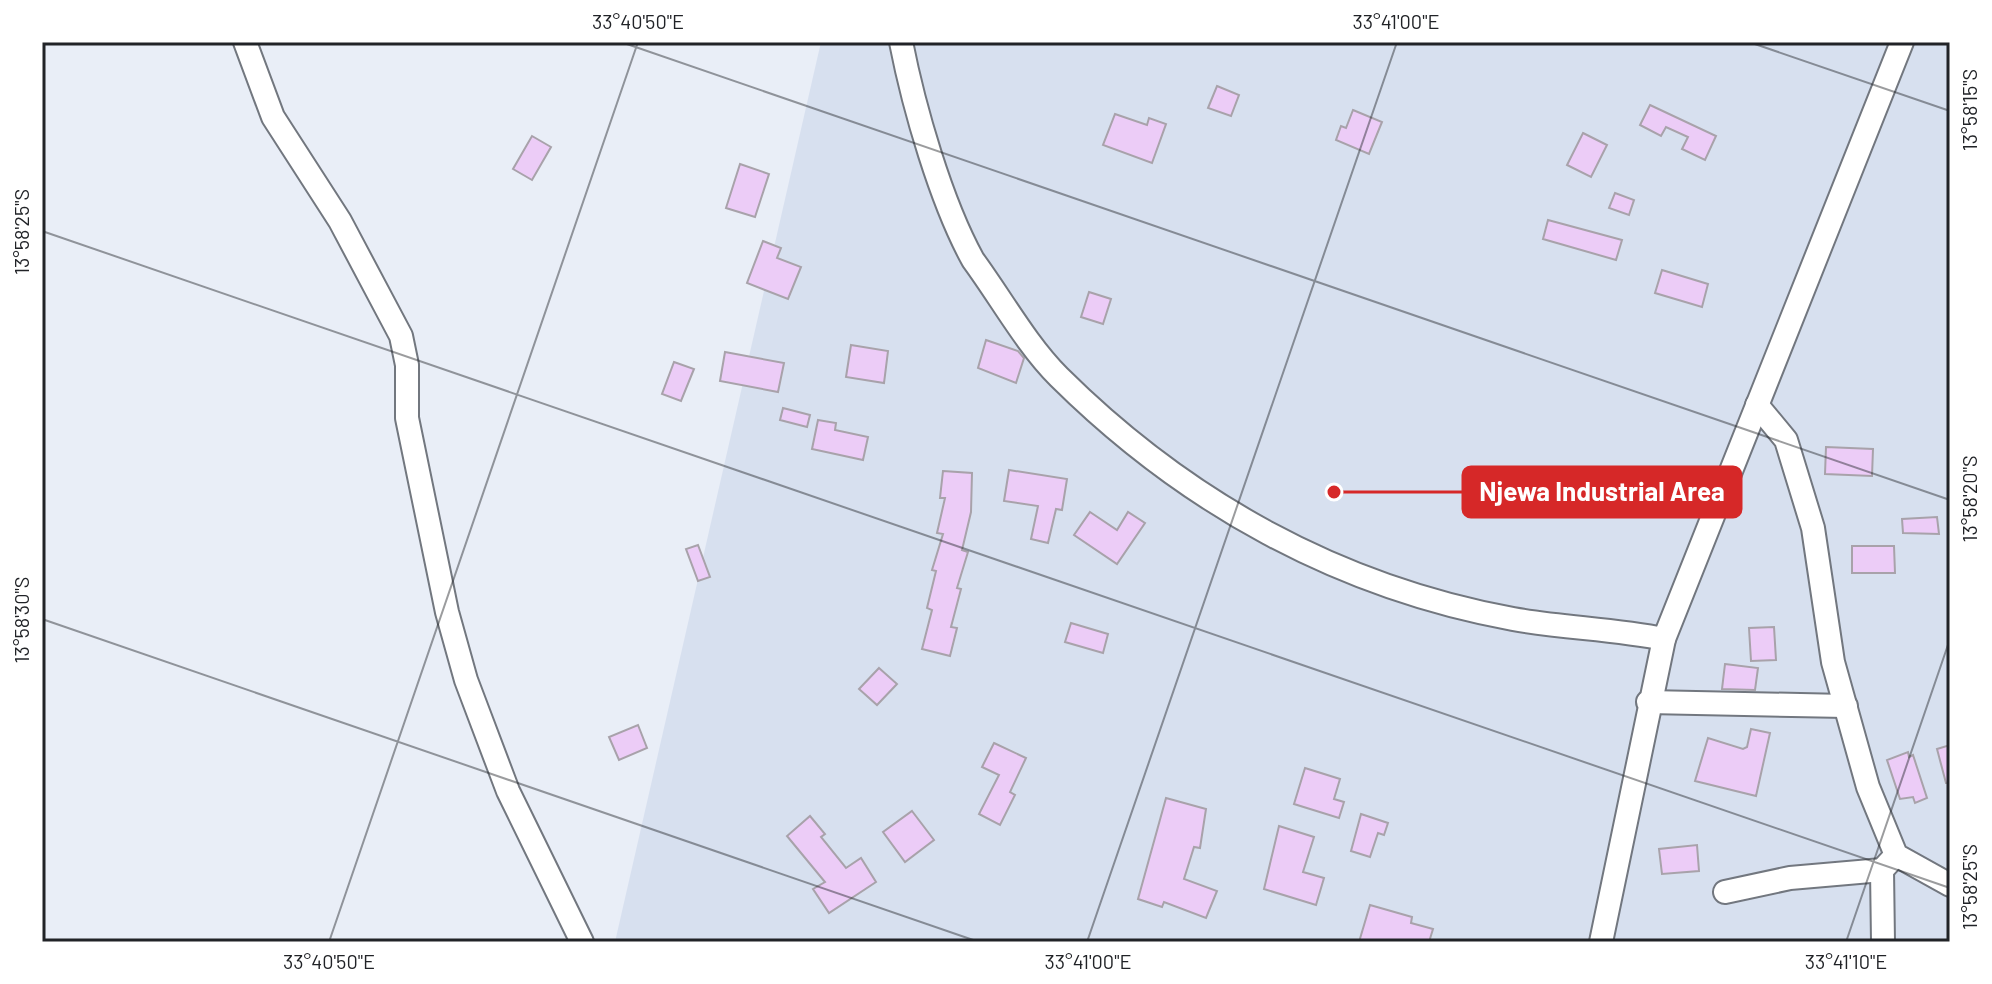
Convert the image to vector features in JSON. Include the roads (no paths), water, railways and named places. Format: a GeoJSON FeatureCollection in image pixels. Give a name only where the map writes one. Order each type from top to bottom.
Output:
{"type":"FeatureCollection","features":[{"type":"Feature","properties":{"kind":"street"},"geometry":{"type":"LineString","coordinates":[[245,42],[273,117],[340,221],[401,336],[407,365],[407,418],[447,612],[466,680],[508,791],[582,942]]}},
{"type":"Feature","properties":{"kind":"street"},"geometry":{"type":"LineString","coordinates":[[901,42],[931,149],[962,240],[973,260],[1058,376],[1124,439],[1215,503],[1309,557],[1344,571],[1512,619],[1620,630],[1664,639]]}},
{"type":"Feature","properties":{"kind":"street"},"geometry":{"type":"LineString","coordinates":[[1601,942],[1648,702],[1664,639],[1902,42]]}},
{"type":"Feature","properties":{"kind":"street"},"geometry":{"type":"LineString","coordinates":[[1757,405],[1786,440],[1813,528],[1833,662],[1889,863],[1883,942]]}},
{"type":"Feature","properties":{"kind":"street"},"geometry":{"type":"LineString","coordinates":[[1648,702],[1846,706]]}},
{"type":"Feature","properties":{"kind":"street"},"geometry":{"type":"LineString","coordinates":[[1725,892],[1790,878],[1889,863],[1950,885]]}},
{"type":"Feature","properties":{"kind":"place","name":"Njewa Industrial Area"},"geometry":{"type":"Point","coordinates":[1334,492]}}]}
